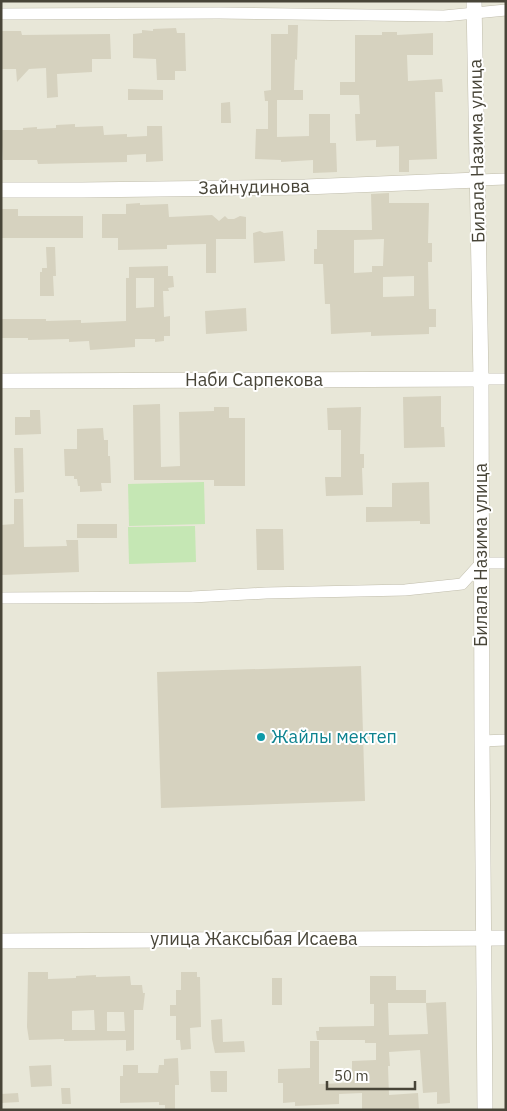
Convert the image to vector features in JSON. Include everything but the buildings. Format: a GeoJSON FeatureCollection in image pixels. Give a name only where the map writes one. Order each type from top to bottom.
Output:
{"type":"FeatureCollection","features":[{"type":"Feature","properties":{"kind":"street"},"geometry":{"type":"LineString","coordinates":[[1,14],[444,16],[474,7],[506,10]]}},
{"type":"Feature","properties":{"kind":"street","name":"Билала Назима улица"},"geometry":{"type":"LineString","coordinates":[[474,7],[481,379],[485,1110]]}},
{"type":"Feature","properties":{"kind":"street","name":"Зайнудинова"},"geometry":{"type":"LineString","coordinates":[[1,190],[305,187],[506,179]]}},
{"type":"Feature","properties":{"kind":"street","name":"Наби Сарпекова"},"geometry":{"type":"LineString","coordinates":[[1,382],[506,379]]}},
{"type":"Feature","properties":{"kind":"street"},"geometry":{"type":"LineString","coordinates":[[1,598],[192,597],[440,588],[462,584],[481,562],[506,563]]}},
{"type":"Feature","properties":{"kind":"street"},"geometry":{"type":"LineString","coordinates":[[482,741],[506,740]]}},
{"type":"Feature","properties":{"kind":"street","name":"улица Жаксыбая Исаева"},"geometry":{"type":"LineString","coordinates":[[1,940],[506,938]]}},
{"type":"Feature","properties":{"kind":"shaded area"},"geometry":{"type":"Polygon","coordinates":[[[1,1],[506,1],[506,1110],[1,1110],[1,1]]]}},
{"type":"Feature","properties":{"kind":"green space"},"geometry":{"type":"Polygon","coordinates":[[[204,482],[205,524],[129,526],[128,484],[204,482]]]}},
{"type":"Feature","properties":{"kind":"green space"},"geometry":{"type":"Polygon","coordinates":[[[195,526],[196,562],[129,564],[128,527],[195,526]]]}},
{"type":"Feature","properties":{"kind":"place","name":"Жайлы мектеп"},"geometry":{"type":"Point","coordinates":[261,737]}}]}
